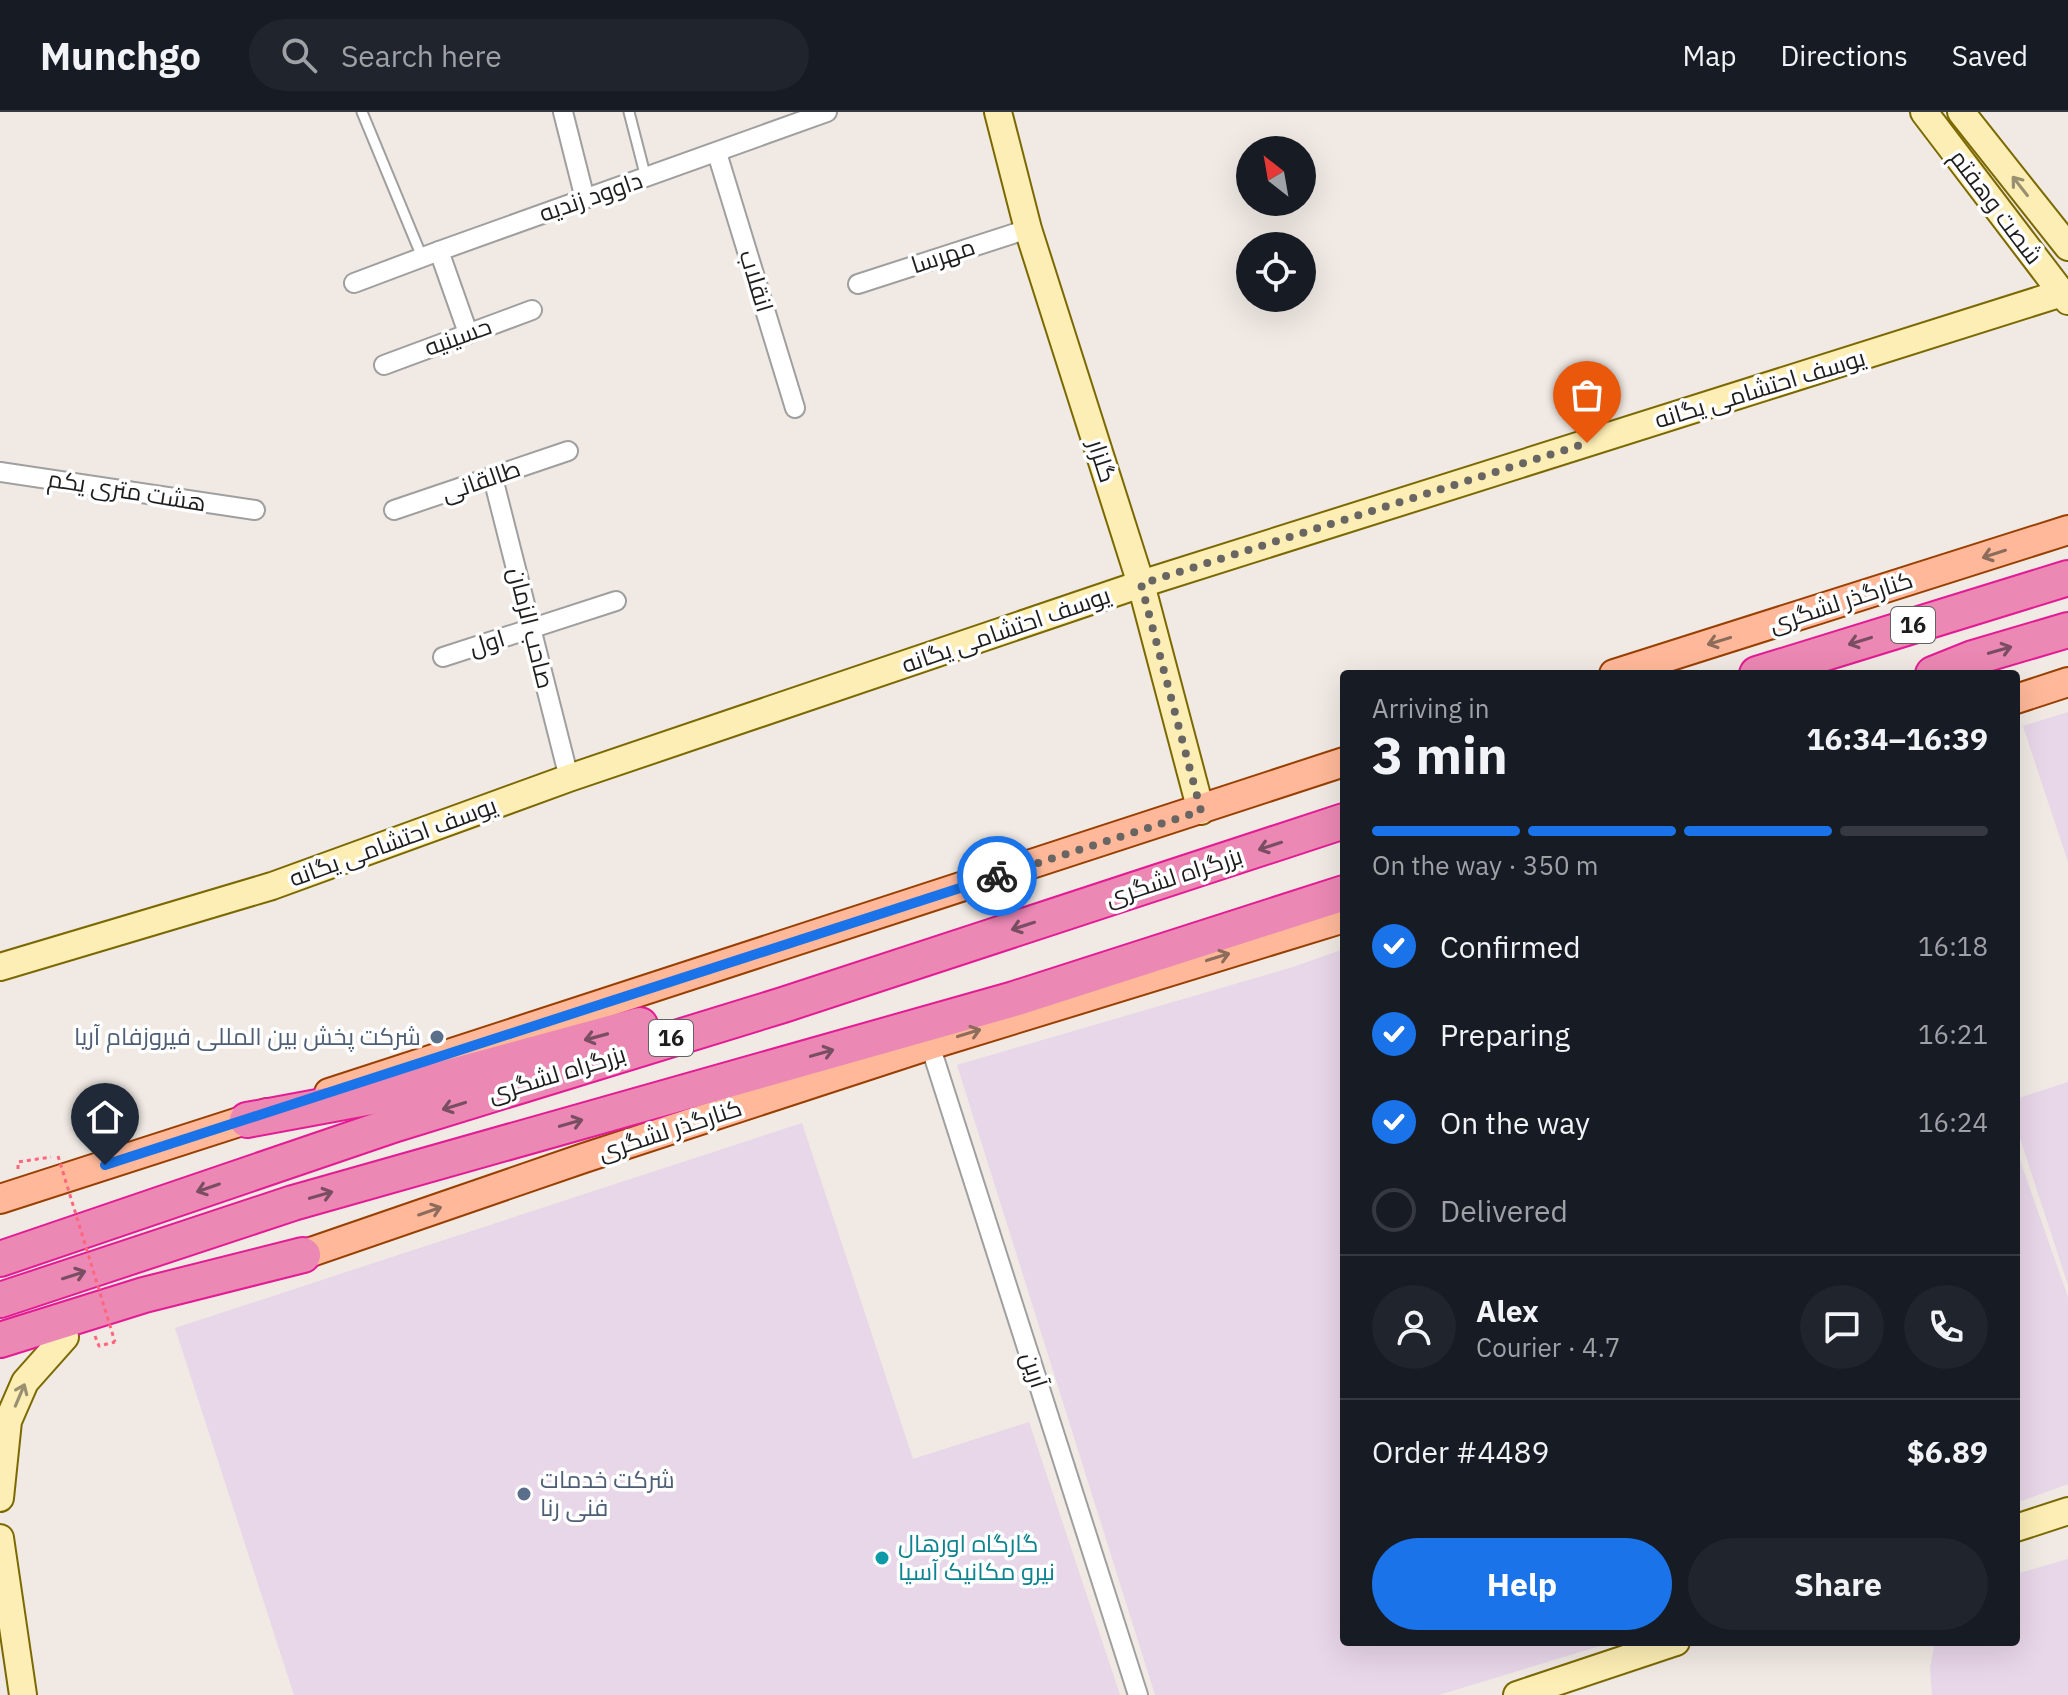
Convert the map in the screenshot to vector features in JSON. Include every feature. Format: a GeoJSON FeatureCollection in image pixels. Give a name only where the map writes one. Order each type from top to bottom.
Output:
{"type":"FeatureCollection","features":[{"type":"Feature","properties":{"kind":"highway","name":"16"},"geometry":{"type":"LineString","coordinates":[[1770,670],[2068,578]]}},
{"type":"Feature","properties":{"kind":"highway","name":"16"},"geometry":{"type":"LineString","coordinates":[[1943,670],[2068,630]]}},
{"type":"Feature","properties":{"kind":"highway","name":"بزرگراه لشگری"},"geometry":{"type":"LineString","coordinates":[[0,1259],[396,1124],[783,1005],[1340,822]]}},
{"type":"Feature","properties":{"kind":"highway","name":"بزرگراه لشگری"},"geometry":{"type":"LineString","coordinates":[[0,1300],[293,1203],[1014,999],[1340,894]]}},
{"type":"Feature","properties":{"kind":"highway"},"geometry":{"type":"LineString","coordinates":[[247,1120],[382,1095],[630,1028],[712,1010],[783,1005]]}},
{"type":"Feature","properties":{"kind":"highway"},"geometry":{"type":"LineString","coordinates":[[0,1340],[144,1295],[303,1255]]}},
{"type":"Feature","properties":{"kind":"main road","name":"کنارگذر لشگری"},"geometry":{"type":"LineString","coordinates":[[1627,670],[2068,530]]}},
{"type":"Feature","properties":{"kind":"main road"},"geometry":{"type":"LineString","coordinates":[[2020,698],[2068,682]]}},
{"type":"Feature","properties":{"kind":"main road"},"geometry":{"type":"LineString","coordinates":[[7,1189],[247,1120],[1340,763]]}},
{"type":"Feature","properties":{"kind":"main road","name":"کنارگذر لشگری"},"geometry":{"type":"LineString","coordinates":[[0,1357],[65,1337],[104,1336],[303,1255],[584,1158],[930,1045],[1340,919]]}},
{"type":"Feature","properties":{"kind":"street"},"geometry":{"type":"LineString","coordinates":[[563,112],[585,199]]}},
{"type":"Feature","properties":{"kind":"street","name":"داوود زندیه"},"geometry":{"type":"LineString","coordinates":[[354,283],[827,112]]}},
{"type":"Feature","properties":{"kind":"street","name":"گلزار"},"geometry":{"type":"LineString","coordinates":[[998,112],[1028,229],[1141,584],[1201,811]]}},
{"type":"Feature","properties":{"kind":"street","name":"شصت وهفتم"},"geometry":{"type":"LineString","coordinates":[[1924,112],[2065,297]]}},
{"type":"Feature","properties":{"kind":"street","name":"شصت وهفتم"},"geometry":{"type":"LineString","coordinates":[[1961,112],[2068,247]]}},
{"type":"Feature","properties":{"kind":"street","name":"انقلاب"},"geometry":{"type":"LineString","coordinates":[[717,153],[795,408]]}},
{"type":"Feature","properties":{"kind":"street","name":"مهرسا"},"geometry":{"type":"LineString","coordinates":[[858,284],[1028,229]]}},
{"type":"Feature","properties":{"kind":"street"},"geometry":{"type":"LineString","coordinates":[[430,254],[468,333]]}},
{"type":"Feature","properties":{"kind":"street","name":"یوسف احتشامی یگانه"},"geometry":{"type":"LineString","coordinates":[[0,967],[272,886],[569,778],[1141,584],[2065,297]]}},
{"type":"Feature","properties":{"kind":"street","name":"حسینیه"},"geometry":{"type":"LineString","coordinates":[[384,365],[532,310]]}},
{"type":"Feature","properties":{"kind":"street","name":"طالقانی"},"geometry":{"type":"LineString","coordinates":[[394,510],[568,451]]}},
{"type":"Feature","properties":{"kind":"street","name":"هشت متری یکم"},"geometry":{"type":"LineString","coordinates":[[0,472],[255,510]]}},
{"type":"Feature","properties":{"kind":"street","name":"صاحب الزمان"},"geometry":{"type":"LineString","coordinates":[[493,478],[569,778]]}},
{"type":"Feature","properties":{"kind":"street","name":"اول"},"geometry":{"type":"LineString","coordinates":[[443,657],[616,601]]}},
{"type":"Feature","properties":{"kind":"street","name":"آرین"},"geometry":{"type":"LineString","coordinates":[[930,1045],[1138,1695]]}},
{"type":"Feature","properties":{"kind":"street"},"geometry":{"type":"LineString","coordinates":[[0,1498],[8,1421],[25,1382],[65,1337]]}},
{"type":"Feature","properties":{"kind":"street"},"geometry":{"type":"LineString","coordinates":[[2020,1527],[2068,1511]]}},
{"type":"Feature","properties":{"kind":"street"},"geometry":{"type":"LineString","coordinates":[[0,1538],[23,1695]]}},
{"type":"Feature","properties":{"kind":"street"},"geometry":{"type":"LineString","coordinates":[[1517,1695],[1664,1646]]}},
{"type":"Feature","properties":{"kind":"lane"},"geometry":{"type":"LineString","coordinates":[[362,112],[430,254]]}},
{"type":"Feature","properties":{"kind":"lane"},"geometry":{"type":"LineString","coordinates":[[629,112],[646,178]]}},
{"type":"Feature","properties":{"kind":"path"},"geometry":{"type":"LineString","coordinates":[[58,1156],[104,1336]]}},
{"type":"Feature","properties":{"kind":"shaded area"},"geometry":{"type":"Polygon","coordinates":[[[2068,712],[2068,862],[2023,726],[2068,712]]]}},
{"type":"Feature","properties":{"kind":"shaded area"},"geometry":{"type":"Polygon","coordinates":[[[1340,950],[1340,1646],[1600,1646],[1439,1695],[1155,1695],[957,1065],[1293,967],[1340,950]]]}},
{"type":"Feature","properties":{"kind":"shaded area"},"geometry":{"type":"Polygon","coordinates":[[[2068,1082],[2068,1285],[2020,1138],[2020,1098],[2068,1082]]]}},
{"type":"Feature","properties":{"kind":"shaded area"},"geometry":{"type":"Polygon","coordinates":[[[802,1123],[913,1459],[1029,1422],[1120,1695],[294,1695],[175,1328],[802,1123]]]}},
{"type":"Feature","properties":{"kind":"shaded area"},"geometry":{"type":"Polygon","coordinates":[[[2020,1160],[2068,1297],[2068,1484],[2020,1502],[2020,1160]]]}},
{"type":"Feature","properties":{"kind":"shaded area"},"geometry":{"type":"Polygon","coordinates":[[[2068,1559],[2068,1695],[1932,1695],[1930,1668],[1934,1646],[2020,1646],[2020,1573],[2068,1559]]]}},
{"type":"Feature","properties":{"kind":"way so far"},"geometry":{"type":"LineString","coordinates":[[997,876],[1201,811],[1141,584],[1587,443]]}},
{"type":"Feature","properties":{"kind":"place","name":"شرکت پخش بین المللی فیروزفام آریا"},"geometry":{"type":"Point","coordinates":[437,1037]}},
{"type":"Feature","properties":{"kind":"place","name":"شرکت خدمات فنی رنا"},"geometry":{"type":"Point","coordinates":[524,1494]}},
{"type":"Feature","properties":{"kind":"place","name":"گارگاه اورهال نیرو مکانیک آسیا"},"geometry":{"type":"Point","coordinates":[882,1558]}},
{"type":"Feature","properties":{"kind":"route"},"geometry":{"type":"LineString","coordinates":[[105,1165],[997,876]]}}]}
